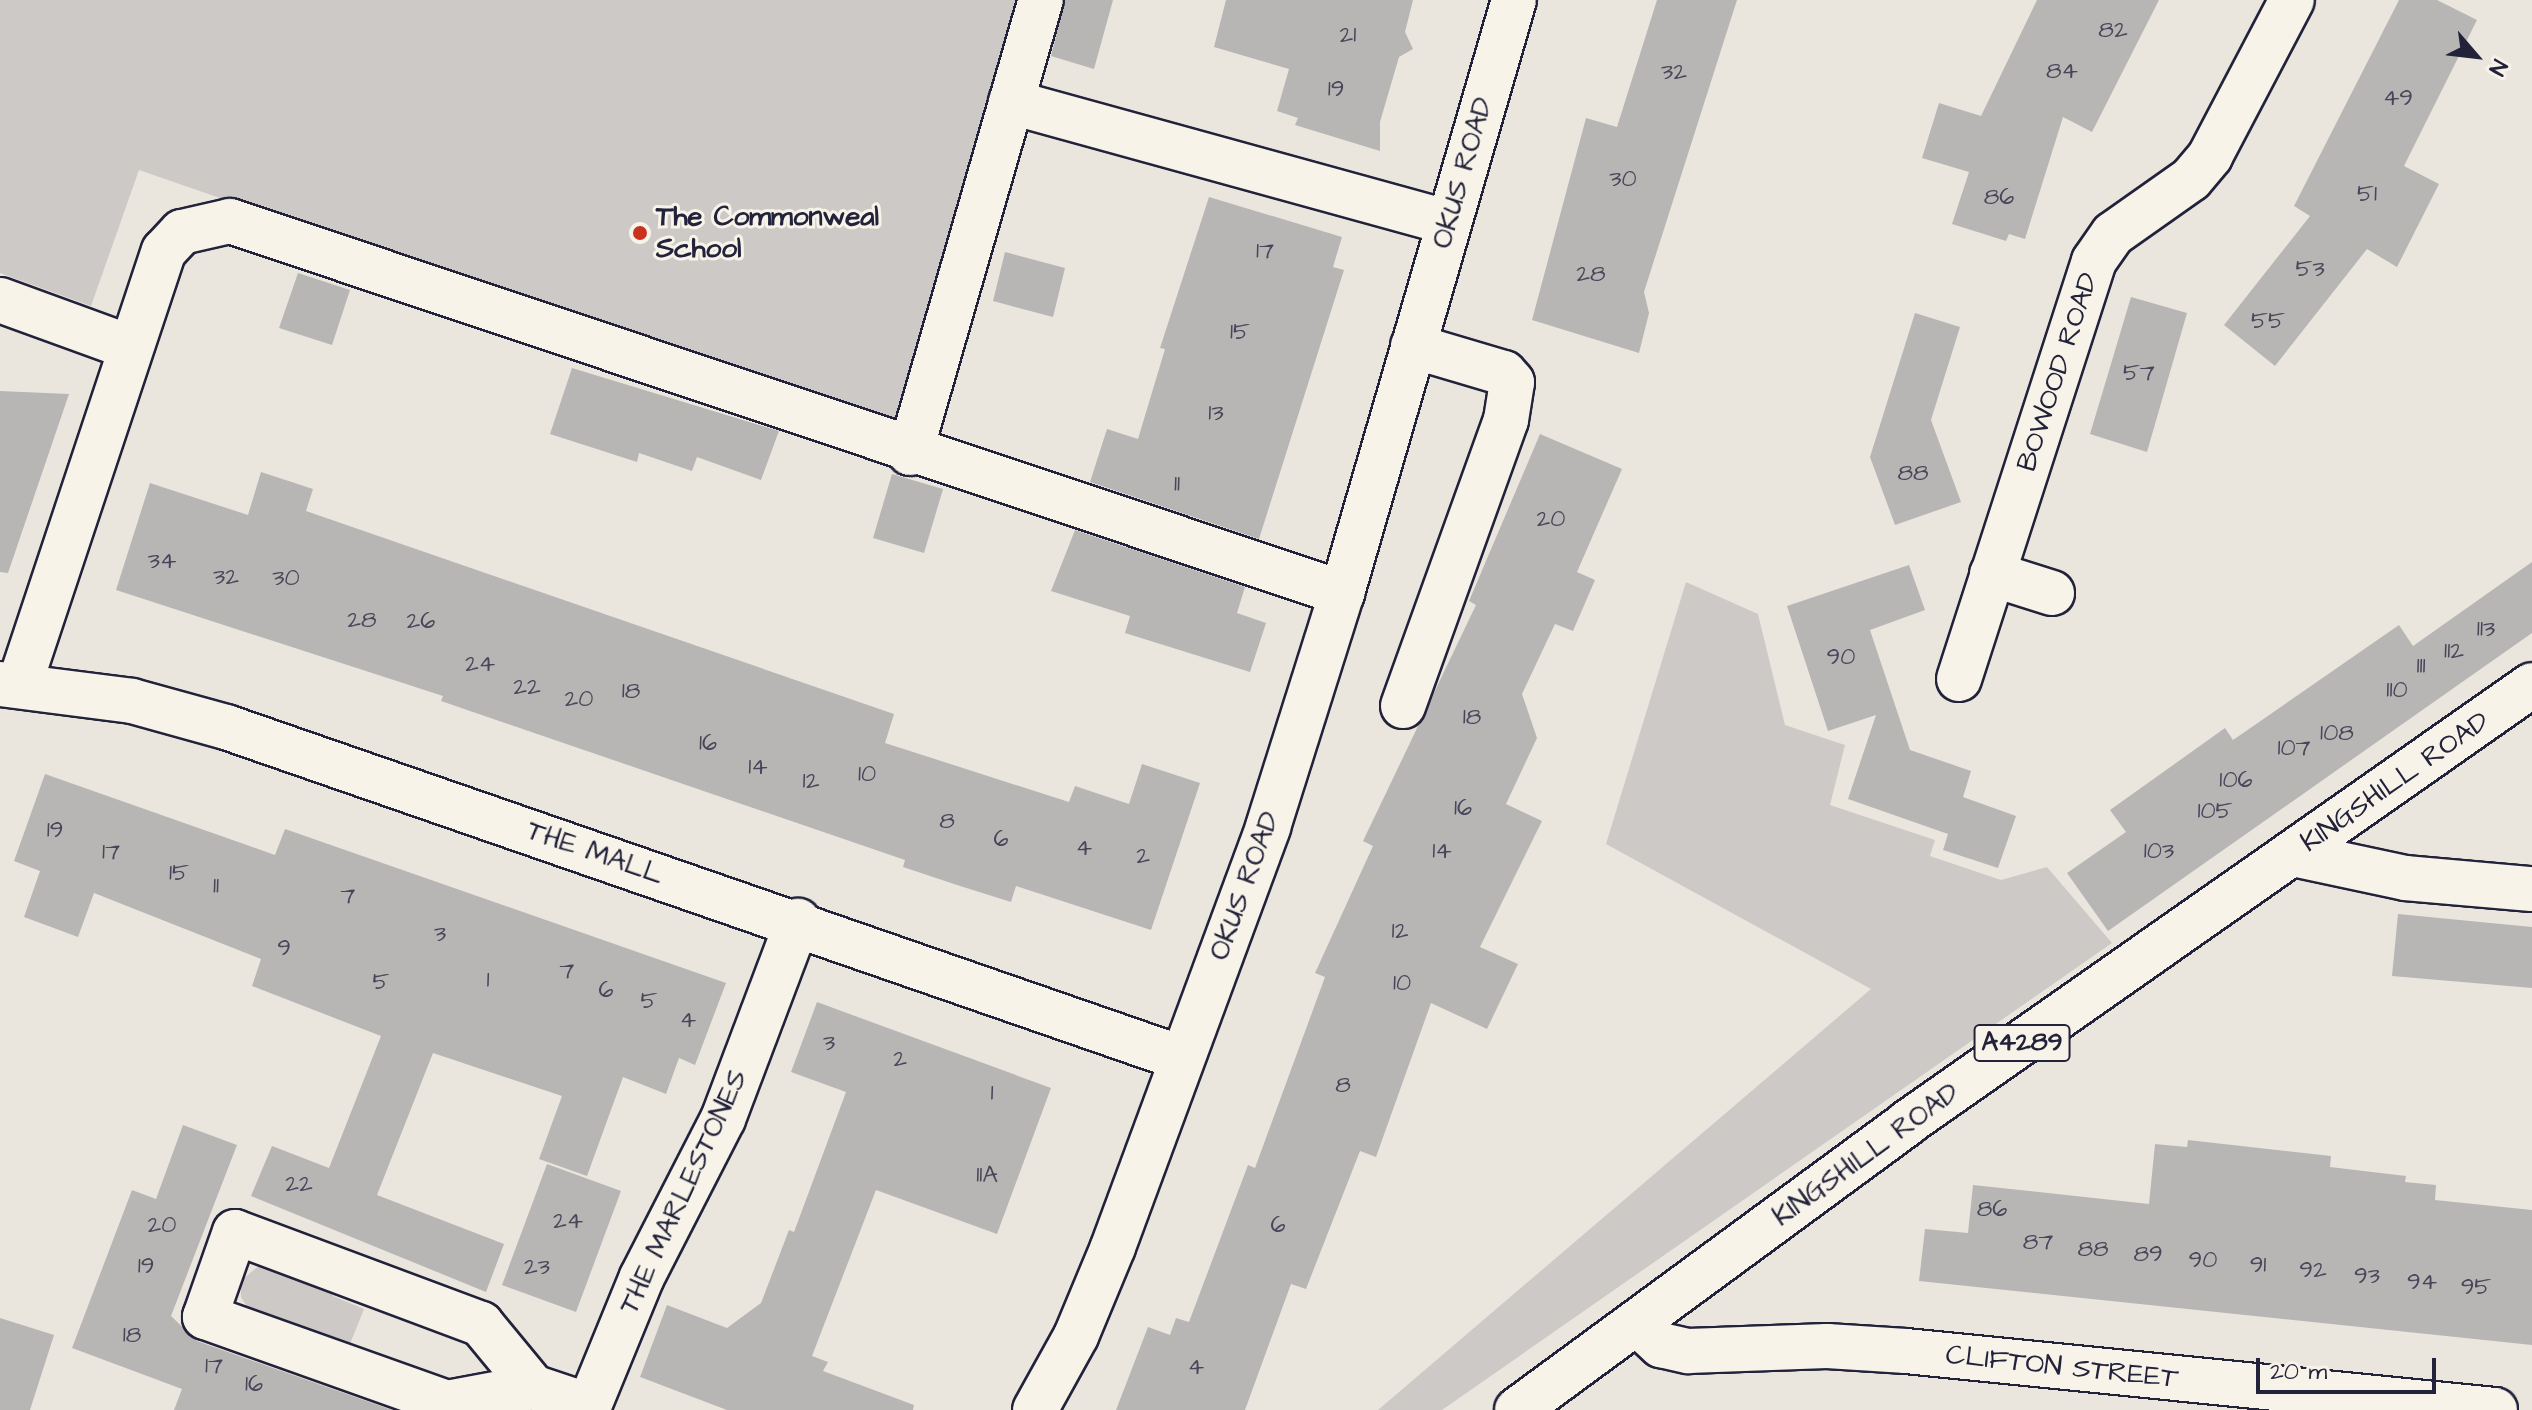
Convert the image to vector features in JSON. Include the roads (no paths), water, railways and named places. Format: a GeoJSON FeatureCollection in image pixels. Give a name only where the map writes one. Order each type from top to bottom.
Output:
{"type":"FeatureCollection","features":[{"type":"Feature","properties":{"kind":"street"},"geometry":{"type":"LineString","coordinates":[[910,453],[1041,0]]}},
{"type":"Feature","properties":{"kind":"street","name":"OKUS ROAD"},"geometry":{"type":"LineString","coordinates":[[1035,1410],[1076,1336],[1107,1260],[1268,827],[1342,593],[1514,0]]}},
{"type":"Feature","properties":{"kind":"street","name":"BOWOOD ROAD"},"geometry":{"type":"LineString","coordinates":[[1959,679],[2094,261],[2113,234],[2191,179],[2210,156],[2292,0]]}},
{"type":"Feature","properties":{"kind":"street"},"geometry":{"type":"LineString","coordinates":[[1011,102],[1449,223]]}},
{"type":"Feature","properties":{"kind":"street"},"geometry":{"type":"LineString","coordinates":[[10,683],[164,251],[182,232],[230,221],[910,453],[1342,593]]}},
{"type":"Feature","properties":{"kind":"street"},"geometry":{"type":"LineString","coordinates":[[0,300],[129,347]]}},
{"type":"Feature","properties":{"kind":"street"},"geometry":{"type":"LineString","coordinates":[[1403,706],[1506,420],[1512,382],[1504,373],[1413,346]]}},
{"type":"Feature","properties":{"kind":"street"},"geometry":{"type":"LineString","coordinates":[[1992,574],[2052,593]]}},
{"type":"Feature","properties":{"kind":"street","name":"THE MALL"},"geometry":{"type":"LineString","coordinates":[[10,683],[132,701],[226,727],[798,921],[1181,1058]]}},
{"type":"Feature","properties":{"kind":"street","name":"KINGSHILL ROAD"},"geometry":{"type":"LineString","coordinates":[[1517,1410],[1907,1123],[2532,685]]}},
{"type":"Feature","properties":{"kind":"street"},"geometry":{"type":"LineString","coordinates":[[2293,854],[2405,878],[2532,889]]}},
{"type":"Feature","properties":{"kind":"street","name":"THE MARLESTONES"},"geometry":{"type":"LineString","coordinates":[[533,1387],[481,1324],[235,1232],[205,1317],[447,1403],[533,1387],[589,1406],[642,1277],[723,1119],[798,921]]}},
{"type":"Feature","properties":{"kind":"street","name":"CLIFTON STREET"},"geometry":{"type":"LineString","coordinates":[[1637,1323],[1661,1345],[1688,1351],[1827,1346],[1906,1351],[2495,1410]]}},
{"type":"Feature","properties":{"kind":"place","name":"The Commonweal School"},"geometry":{"type":"Point","coordinates":[640,233]}}]}
